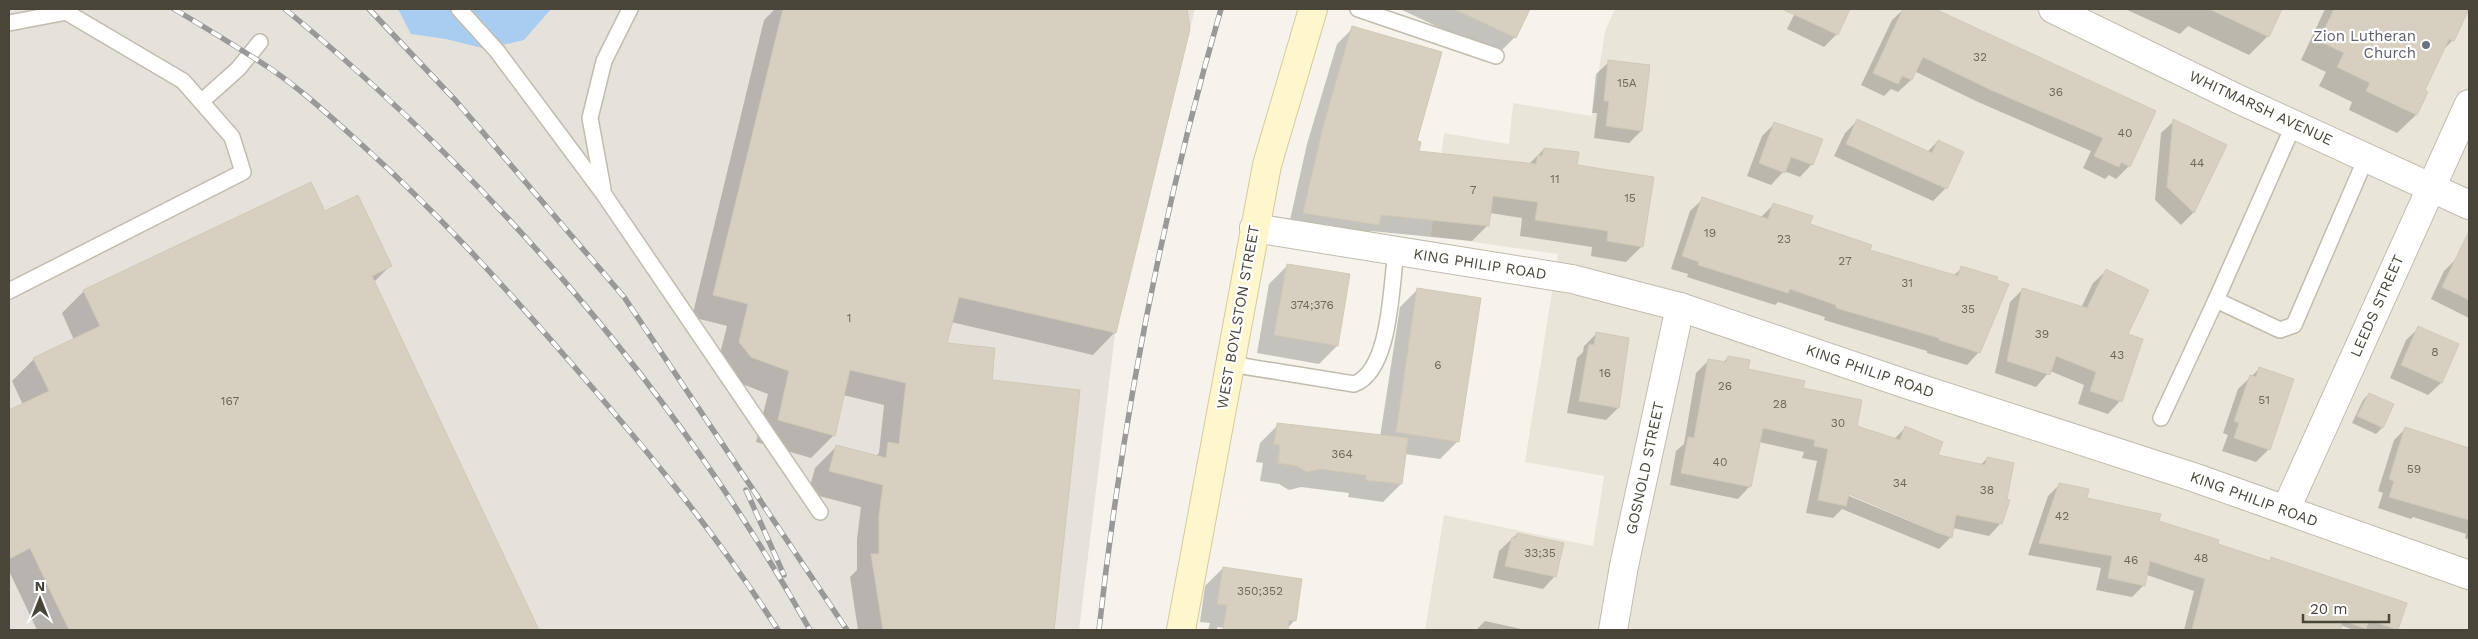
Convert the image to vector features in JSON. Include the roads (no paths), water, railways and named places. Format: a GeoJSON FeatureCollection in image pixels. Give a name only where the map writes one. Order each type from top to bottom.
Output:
{"type":"FeatureCollection","features":[{"type":"Feature","properties":{"kind":"main road","name":"WEST BOYLSTON STREET"},"geometry":{"type":"LineString","coordinates":[[1181,630],[1267,165],[1314,9]]}},
{"type":"Feature","properties":{"kind":"street","name":"WHITMARSH AVENUE"},"geometry":{"type":"LineString","coordinates":[[2053,9],[2469,205]]}},
{"type":"Feature","properties":{"kind":"street","name":"LEEDS STREET"},"geometry":{"type":"LineString","coordinates":[[2286,509],[2469,104]]}},
{"type":"Feature","properties":{"kind":"street","name":"KING PHILIP ROAD"},"geometry":{"type":"LineString","coordinates":[[1254,228],[1572,279],[1680,307],[1909,385],[2033,424],[2286,509],[2469,575]]}},
{"type":"Feature","properties":{"kind":"street","name":"GOSNOLD STREET"},"geometry":{"type":"LineString","coordinates":[[1613,630],[1624,566],[1680,307]]}},
{"type":"Feature","properties":{"kind":"lane"},"geometry":{"type":"LineString","coordinates":[[459,9],[496,51],[603,193],[820,512]]}},
{"type":"Feature","properties":{"kind":"lane"},"geometry":{"type":"LineString","coordinates":[[603,193],[590,118],[604,61],[630,9]]}},
{"type":"Feature","properties":{"kind":"lane"},"geometry":{"type":"LineString","coordinates":[[1358,9],[1392,15],[1496,56]]}},
{"type":"Feature","properties":{"kind":"lane"},"geometry":{"type":"LineString","coordinates":[[9,23],[64,10],[183,81],[232,138],[243,172],[9,291]]}},
{"type":"Feature","properties":{"kind":"lane"},"geometry":{"type":"LineString","coordinates":[[202,102],[238,69],[260,42]]}},
{"type":"Feature","properties":{"kind":"lane"},"geometry":{"type":"LineString","coordinates":[[2161,418],[2294,124]]}},
{"type":"Feature","properties":{"kind":"lane"},"geometry":{"type":"LineString","coordinates":[[2216,300],[2280,330],[2294,325],[2366,158]]}},
{"type":"Feature","properties":{"kind":"lane"},"geometry":{"type":"LineString","coordinates":[[1230,364],[1354,384],[1364,380],[1376,364],[1386,331],[1396,251]]}},
{"type":"Feature","properties":{"kind":"water"},"geometry":{"type":"Polygon","coordinates":[[[398,9],[551,9],[524,40],[486,49],[446,39],[411,34],[398,9]]]}},
{"type":"Feature","properties":{"kind":"railway"},"geometry":{"type":"LineString","coordinates":[[174,9],[259,61],[295,86],[390,171],[444,224],[546,335],[653,460],[705,526],[755,594],[778,630]]}},
{"type":"Feature","properties":{"kind":"railway"},"geometry":{"type":"LineString","coordinates":[[285,9],[362,76],[437,146],[508,219],[576,295],[641,375],[701,457],[758,542],[810,630]]}},
{"type":"Feature","properties":{"kind":"railway"},"geometry":{"type":"LineString","coordinates":[[369,9],[456,101],[624,297],[847,630]]}},
{"type":"Feature","properties":{"kind":"railway"},"geometry":{"type":"LineString","coordinates":[[1099,630],[1119,473],[1146,317],[1180,162],[1221,9]]}},
{"type":"Feature","properties":{"kind":"railway"},"geometry":{"type":"LineString","coordinates":[[746,490],[784,575]]}},
{"type":"Feature","properties":{"kind":"place","name":"Zion Lutheran Church"},"geometry":{"type":"Point","coordinates":[2426,45]}}]}
